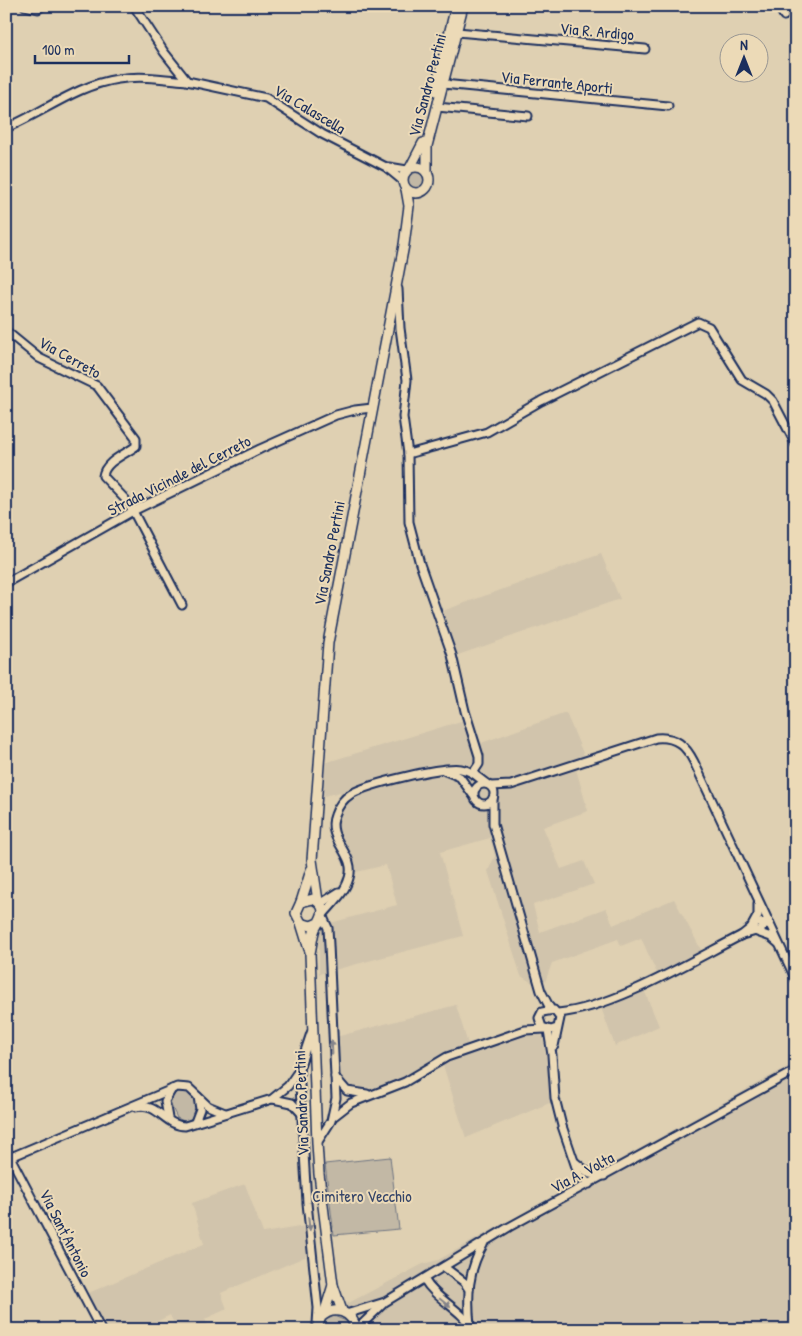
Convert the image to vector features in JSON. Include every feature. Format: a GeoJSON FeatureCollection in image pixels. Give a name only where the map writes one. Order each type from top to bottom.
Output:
{"type":"FeatureCollection","features":[{"type":"Feature","properties":{"kind":"main road","name":"Via Sandro Pertini"},"geometry":{"type":"LineString","coordinates":[[356,1330],[353,1321],[344,1312],[333,1285],[317,1143],[314,1020],[310,953],[313,937],[322,918],[312,865],[328,643],[408,215],[404,185],[409,169],[423,145],[456,6]]}},
{"type":"Feature","properties":{"kind":"main road","name":"Via Sandro Pertini"},"geometry":{"type":"LineString","coordinates":[[408,215],[420,192],[429,183],[426,149],[463,6]]}},
{"type":"Feature","properties":{"kind":"main road"},"geometry":{"type":"LineString","coordinates":[[409,169],[420,168],[427,173]]}},
{"type":"Feature","properties":{"kind":"main road"},"geometry":{"type":"LineString","coordinates":[[404,185],[413,193],[420,192]]}},
{"type":"Feature","properties":{"kind":"main road"},"geometry":{"type":"LineString","coordinates":[[310,953],[296,913],[312,865]]}},
{"type":"Feature","properties":{"kind":"main road"},"geometry":{"type":"LineString","coordinates":[[301,902],[309,899],[319,903]]}},
{"type":"Feature","properties":{"kind":"main road"},"geometry":{"type":"LineString","coordinates":[[301,923],[311,926],[322,918]]}},
{"type":"Feature","properties":{"kind":"main road","name":"Via Sandro Pertini"},"geometry":{"type":"LineString","coordinates":[[324,1314],[333,1285]]}},
{"type":"Feature","properties":{"kind":"main road"},"geometry":{"type":"LineString","coordinates":[[315,1328],[324,1314],[334,1310],[344,1312]]}},
{"type":"Feature","properties":{"kind":"street"},"geometry":{"type":"LineString","coordinates":[[25,6],[42,7]]}},
{"type":"Feature","properties":{"kind":"street"},"geometry":{"type":"LineString","coordinates":[[134,6],[164,52],[187,82]]}},
{"type":"Feature","properties":{"kind":"street"},"geometry":{"type":"LineString","coordinates":[[778,6],[784,16]]}},
{"type":"Feature","properties":{"kind":"street","name":"Via R. Ardigo"},"geometry":{"type":"LineString","coordinates":[[456,32],[645,49]]}},
{"type":"Feature","properties":{"kind":"street","name":"Via Calascella"},"geometry":{"type":"LineString","coordinates":[[6,128],[75,93],[113,80],[133,77],[187,82],[263,96],[322,134],[386,167],[404,185]]}},
{"type":"Feature","properties":{"kind":"street","name":"Via Ferrante Aporti"},"geometry":{"type":"LineString","coordinates":[[443,84],[668,106]]}},
{"type":"Feature","properties":{"kind":"street"},"geometry":{"type":"LineString","coordinates":[[437,107],[528,116]]}},
{"type":"Feature","properties":{"kind":"street","name":"Via Calascella"},"geometry":{"type":"LineString","coordinates":[[386,167],[409,169]]}},
{"type":"Feature","properties":{"kind":"street"},"geometry":{"type":"LineString","coordinates":[[397,281],[400,328],[407,376],[403,417],[408,454],[407,501],[410,528],[452,656],[465,711],[479,756],[479,764],[473,773]]}},
{"type":"Feature","properties":{"kind":"street"},"geometry":{"type":"LineString","coordinates":[[408,454],[487,432],[541,401],[698,322],[709,326],[742,380],[771,398],[796,444]]}},
{"type":"Feature","properties":{"kind":"street","name":"Via Cerreto"},"geometry":{"type":"LineString","coordinates":[[6,330],[39,358],[94,384],[136,438],[136,446],[114,461],[105,470],[103,476],[124,497],[133,511],[182,605]]}},
{"type":"Feature","properties":{"kind":"street","name":"Strada Vicinale del Cerreto"},"geometry":{"type":"LineString","coordinates":[[6,584],[133,511],[326,419],[351,410],[372,408]]}},
{"type":"Feature","properties":{"kind":"street"},"geometry":{"type":"LineString","coordinates":[[474,796],[477,786],[510,785],[652,738],[663,737],[676,740],[690,753],[796,980]]}},
{"type":"Feature","properties":{"kind":"street"},"geometry":{"type":"LineString","coordinates":[[317,1143],[324,1136],[333,1117],[336,1098],[328,928],[322,918],[345,887],[350,876],[350,865],[336,839],[333,826],[335,814],[343,800],[359,791],[437,770],[458,768],[473,773],[489,785],[493,798],[493,824],[541,991],[540,1024],[546,1030],[552,1056],[555,1098],[575,1162],[589,1184]]}},
{"type":"Feature","properties":{"kind":"street"},"geometry":{"type":"LineString","coordinates":[[437,770],[453,773],[460,777],[493,824]]}},
{"type":"Feature","properties":{"kind":"street"},"geometry":{"type":"LineString","coordinates":[[480,804],[489,803],[510,785]]}},
{"type":"Feature","properties":{"kind":"street"},"geometry":{"type":"LineString","coordinates":[[319,903],[345,887]]}},
{"type":"Feature","properties":{"kind":"street"},"geometry":{"type":"LineString","coordinates":[[754,929],[759,909],[756,896]]}},
{"type":"Feature","properties":{"kind":"street"},"geometry":{"type":"LineString","coordinates":[[333,1117],[351,1103],[409,1080],[447,1058],[525,1030],[546,1030],[558,1026],[578,1010],[636,988],[769,922]]}},
{"type":"Feature","properties":{"kind":"street"},"geometry":{"type":"LineString","coordinates":[[754,929],[771,937],[781,948]]}},
{"type":"Feature","properties":{"kind":"street"},"geometry":{"type":"LineString","coordinates":[[541,991],[555,1011],[558,1026],[552,1056]]}},
{"type":"Feature","properties":{"kind":"street"},"geometry":{"type":"LineString","coordinates":[[525,1030],[541,1015],[555,1011],[578,1010]]}},
{"type":"Feature","properties":{"kind":"street"},"geometry":{"type":"LineString","coordinates":[[128,1109],[140,1106],[151,1107],[174,1124],[180,1126],[272,1099],[288,1086],[299,1069],[314,1020]]}},
{"type":"Feature","properties":{"kind":"street"},"geometry":{"type":"LineString","coordinates":[[299,1069],[307,1203],[318,1308],[315,1328]]}},
{"type":"Feature","properties":{"kind":"street","name":"Via A. Volta"},"geometry":{"type":"LineString","coordinates":[[356,1330],[385,1302],[444,1267],[574,1192],[796,1070]]}},
{"type":"Feature","properties":{"kind":"street"},"geometry":{"type":"LineString","coordinates":[[334,1075],[350,1092],[359,1094],[375,1093]]}},
{"type":"Feature","properties":{"kind":"street"},"geometry":{"type":"LineString","coordinates":[[11,1157],[174,1088],[186,1087],[208,1106],[225,1113]]}},
{"type":"Feature","properties":{"kind":"street"},"geometry":{"type":"LineString","coordinates":[[168,1118],[166,1099],[174,1088]]}},
{"type":"Feature","properties":{"kind":"street"},"geometry":{"type":"LineString","coordinates":[[195,1122],[200,1109],[197,1095]]}},
{"type":"Feature","properties":{"kind":"street"},"geometry":{"type":"LineString","coordinates":[[272,1099],[292,1103],[302,1114]]}},
{"type":"Feature","properties":{"kind":"street","name":"Via Sant'Antonio"},"geometry":{"type":"LineString","coordinates":[[6,1150],[101,1330]]}},
{"type":"Feature","properties":{"kind":"street"},"geometry":{"type":"LineString","coordinates":[[581,1172],[604,1176]]}},
{"type":"Feature","properties":{"kind":"street"},"geometry":{"type":"LineString","coordinates":[[574,1192],[581,1172]]}},
{"type":"Feature","properties":{"kind":"street"},"geometry":{"type":"LineString","coordinates":[[472,1327],[468,1288],[470,1275],[484,1244]]}},
{"type":"Feature","properties":{"kind":"street"},"geometry":{"type":"LineString","coordinates":[[444,1267],[464,1282],[468,1288]]}},
{"type":"Feature","properties":{"kind":"street"},"geometry":{"type":"LineString","coordinates":[[424,1279],[432,1292],[472,1327]]}},
{"type":"Feature","properties":{"kind":"street","name":"Via A. Volta"},"geometry":{"type":"LineString","coordinates":[[344,1312],[385,1302]]}},
{"type":"Feature","properties":{"kind":"shaded area"},"geometry":{"type":"Polygon","coordinates":[[[601,554],[620,599],[455,656],[440,612],[601,554]]]}},
{"type":"Feature","properties":{"kind":"shaded area"},"geometry":{"type":"Polygon","coordinates":[[[566,713],[588,765],[576,769],[588,811],[543,827],[561,869],[584,861],[594,884],[533,905],[540,932],[606,908],[613,925],[674,899],[706,959],[661,982],[641,938],[621,946],[618,939],[552,963],[545,982],[536,985],[521,976],[488,871],[495,856],[490,838],[440,852],[463,936],[319,974],[319,938],[323,925],[397,905],[386,865],[344,875],[344,867],[328,831],[330,812],[340,797],[340,792],[320,797],[321,764],[471,718],[481,743],[566,713]]]}},
{"type":"Feature","properties":{"kind":"shaded area"},"geometry":{"type":"Polygon","coordinates":[[[644,990],[659,1026],[615,1046],[600,1005],[644,990]]]}},
{"type":"Feature","properties":{"kind":"shaded area"},"geometry":{"type":"Polygon","coordinates":[[[456,1005],[471,1054],[535,1033],[543,1036],[547,1063],[558,1063],[559,1099],[466,1138],[443,1065],[411,1085],[361,1102],[348,1095],[338,1074],[336,1037],[456,1005]]]}},
{"type":"Feature","properties":{"kind":"shaded area"},"geometry":{"type":"Polygon","coordinates":[[[796,1062],[796,1330],[297,1330],[423,1264],[438,1260],[796,1062]]]}},
{"type":"Feature","properties":{"kind":"shaded area"},"geometry":{"type":"Polygon","coordinates":[[[245,1184],[263,1233],[305,1226],[307,1256],[221,1293],[227,1309],[205,1319],[210,1330],[177,1330],[170,1315],[140,1330],[104,1330],[86,1294],[204,1244],[192,1203],[245,1184]]]}},
{"type":"Feature","properties":{"kind":"green space"},"geometry":{"type":"Polygon","coordinates":[[[416,170],[423,173],[426,180],[423,187],[416,190],[409,187],[406,180],[409,173],[416,170]]]}},
{"type":"Feature","properties":{"kind":"green space"},"geometry":{"type":"Polygon","coordinates":[[[186,1089],[194,1098],[196,1108],[195,1116],[186,1122],[177,1118],[169,1101],[174,1091],[186,1089]]]}},
{"type":"Feature","properties":{"kind":"green space","name":"Cimitero Vecchio"},"geometry":{"type":"Polygon","coordinates":[[[390,1157],[399,1229],[334,1235],[325,1164],[390,1157]]]}},
{"type":"Feature","properties":{"kind":"green space"},"geometry":{"type":"Polygon","coordinates":[[[334,1316],[346,1321],[350,1330],[322,1330],[326,1320],[334,1316]]]}}]}
